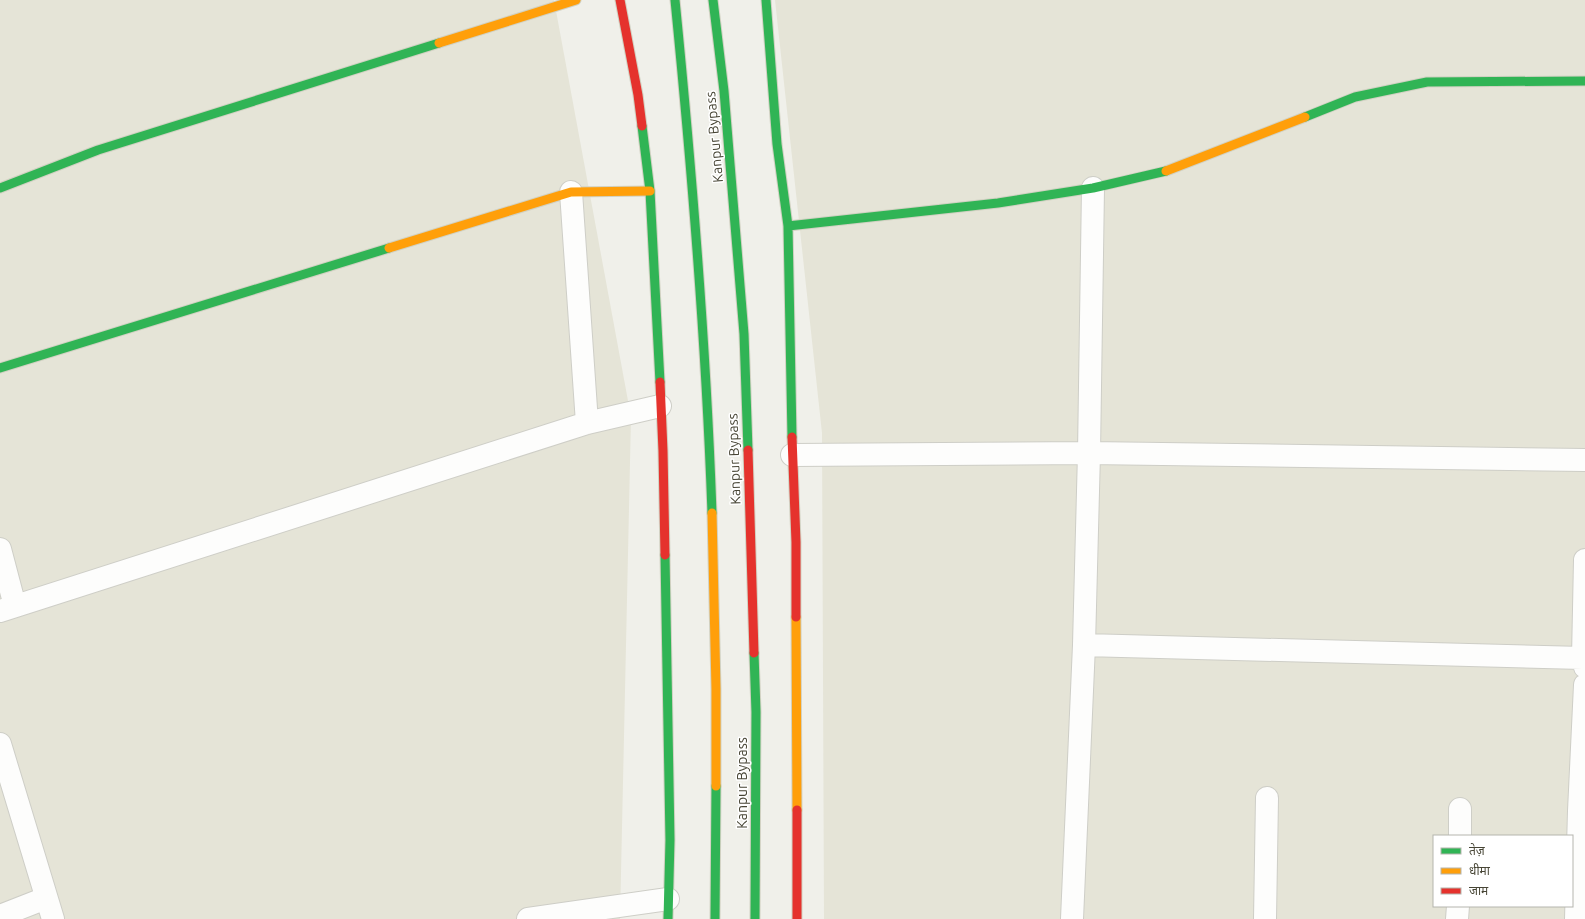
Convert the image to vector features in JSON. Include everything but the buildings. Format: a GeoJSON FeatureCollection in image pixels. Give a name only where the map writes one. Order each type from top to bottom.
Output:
{"type":"FeatureCollection","features":[{"type":"Feature","properties":{"kind":"main road"},"geometry":{"type":"LineString","coordinates":[[0,188],[98,150],[576,0]]}},
{"type":"Feature","properties":{"kind":"main road"},"geometry":{"type":"LineString","coordinates":[[620,0],[638,95],[650,191],[663,459],[670,840],[668,909]]}},
{"type":"Feature","properties":{"kind":"main road","name":"Kanpur Bypass"},"geometry":{"type":"LineString","coordinates":[[675,0],[686,92],[703,326],[715,581],[715,919]]}},
{"type":"Feature","properties":{"kind":"main road","name":"Kanpur Bypass"},"geometry":{"type":"LineString","coordinates":[[713,0],[724,91],[744,334],[756,712],[755,919]]}},
{"type":"Feature","properties":{"kind":"main road"},"geometry":{"type":"LineString","coordinates":[[766,0],[776,144],[788,226],[792,455],[796,542],[797,919]]}},
{"type":"Feature","properties":{"kind":"main road"},"geometry":{"type":"LineString","coordinates":[[788,226],[998,202],[1093,188],[1163,172],[1355,97],[1427,82],[1585,81]]}},
{"type":"Feature","properties":{"kind":"main road"},"geometry":{"type":"LineString","coordinates":[[0,368],[571,192],[650,191]]}},
{"type":"Feature","properties":{"kind":"street"},"geometry":{"type":"LineString","coordinates":[[1072,919],[1084,645],[1089,453],[1093,188]]}},
{"type":"Feature","properties":{"kind":"street"},"geometry":{"type":"LineString","coordinates":[[571,192],[587,423]]}},
{"type":"Feature","properties":{"kind":"street"},"geometry":{"type":"LineString","coordinates":[[0,549],[7,609],[587,423],[660,406]]}},
{"type":"Feature","properties":{"kind":"street"},"geometry":{"type":"LineString","coordinates":[[792,455],[1089,453],[1585,460]]}},
{"type":"Feature","properties":{"kind":"street"},"geometry":{"type":"LineString","coordinates":[[1084,645],[1584,663],[1585,560]]}},
{"type":"Feature","properties":{"kind":"street"},"geometry":{"type":"LineString","coordinates":[[1576,919],[1582,811],[1585,685]]}},
{"type":"Feature","properties":{"kind":"street"},"geometry":{"type":"LineString","coordinates":[[0,744],[53,919]]}},
{"type":"Feature","properties":{"kind":"street"},"geometry":{"type":"LineString","coordinates":[[1265,919],[1268,798]]}},
{"type":"Feature","properties":{"kind":"street"},"geometry":{"type":"LineString","coordinates":[[1460,809],[1460,835]]}},
{"type":"Feature","properties":{"kind":"street"},"geometry":{"type":"LineString","coordinates":[[0,916],[46,898]]}},
{"type":"Feature","properties":{"kind":"street"},"geometry":{"type":"LineString","coordinates":[[1458,907],[1458,919]]}},
{"type":"Feature","properties":{"kind":"street"},"geometry":{"type":"LineString","coordinates":[[528,919],[668,909]]}},
{"type":"Feature","properties":{"kind":"shaded area"},"geometry":{"type":"Polygon","coordinates":[[[0,0],[554,0],[631,417],[620,919],[0,919],[0,0]]]}},
{"type":"Feature","properties":{"kind":"shaded area"},"geometry":{"type":"Polygon","coordinates":[[[775,0],[1585,0],[1585,919],[824,919],[822,433],[775,0]]]}},
{"type":"Feature","properties":{"kind":"traffic: fast"},"geometry":{"type":"LineString","coordinates":[[675,0],[698,256],[712,513]]}},
{"type":"Feature","properties":{"kind":"traffic: fast"},"geometry":{"type":"LineString","coordinates":[[713,0],[724,91],[744,334],[748,450]]}},
{"type":"Feature","properties":{"kind":"traffic: fast"},"geometry":{"type":"LineString","coordinates":[[766,0],[777,144],[788,226],[792,437]]}},
{"type":"Feature","properties":{"kind":"traffic: fast"},"geometry":{"type":"LineString","coordinates":[[0,188],[98,150],[439,43]]}},
{"type":"Feature","properties":{"kind":"traffic: fast"},"geometry":{"type":"LineString","coordinates":[[1305,117],[1355,97],[1427,82],[1585,81]]}},
{"type":"Feature","properties":{"kind":"traffic: fast"},"geometry":{"type":"LineString","coordinates":[[642,126],[650,191],[660,382]]}},
{"type":"Feature","properties":{"kind":"traffic: fast"},"geometry":{"type":"LineString","coordinates":[[788,226],[998,203],[1093,188],[1166,171]]}},
{"type":"Feature","properties":{"kind":"traffic: fast"},"geometry":{"type":"LineString","coordinates":[[0,368],[389,248]]}},
{"type":"Feature","properties":{"kind":"traffic: fast"},"geometry":{"type":"LineString","coordinates":[[665,555],[670,840],[668,919]]}},
{"type":"Feature","properties":{"kind":"traffic: fast"},"geometry":{"type":"LineString","coordinates":[[754,653],[756,712],[755,919]]}},
{"type":"Feature","properties":{"kind":"traffic: fast"},"geometry":{"type":"LineString","coordinates":[[715,919],[716,786]]}},
{"type":"Feature","properties":{"kind":"traffic: slow"},"geometry":{"type":"LineString","coordinates":[[439,43],[576,0]]}},
{"type":"Feature","properties":{"kind":"traffic: slow"},"geometry":{"type":"LineString","coordinates":[[1166,171],[1305,117]]}},
{"type":"Feature","properties":{"kind":"traffic: slow"},"geometry":{"type":"LineString","coordinates":[[389,248],[571,192],[650,191]]}},
{"type":"Feature","properties":{"kind":"traffic: slow"},"geometry":{"type":"LineString","coordinates":[[712,513],[716,689],[716,786]]}},
{"type":"Feature","properties":{"kind":"traffic: slow"},"geometry":{"type":"LineString","coordinates":[[796,617],[797,810]]}},
{"type":"Feature","properties":{"kind":"traffic: jam"},"geometry":{"type":"LineString","coordinates":[[620,0],[638,95],[642,126]]}},
{"type":"Feature","properties":{"kind":"traffic: jam"},"geometry":{"type":"LineString","coordinates":[[660,382],[665,555]]}},
{"type":"Feature","properties":{"kind":"traffic: jam"},"geometry":{"type":"LineString","coordinates":[[792,437],[796,542],[796,617]]}},
{"type":"Feature","properties":{"kind":"traffic: jam"},"geometry":{"type":"LineString","coordinates":[[748,450],[754,653]]}},
{"type":"Feature","properties":{"kind":"traffic: jam"},"geometry":{"type":"LineString","coordinates":[[797,810],[797,919]]}}]}
